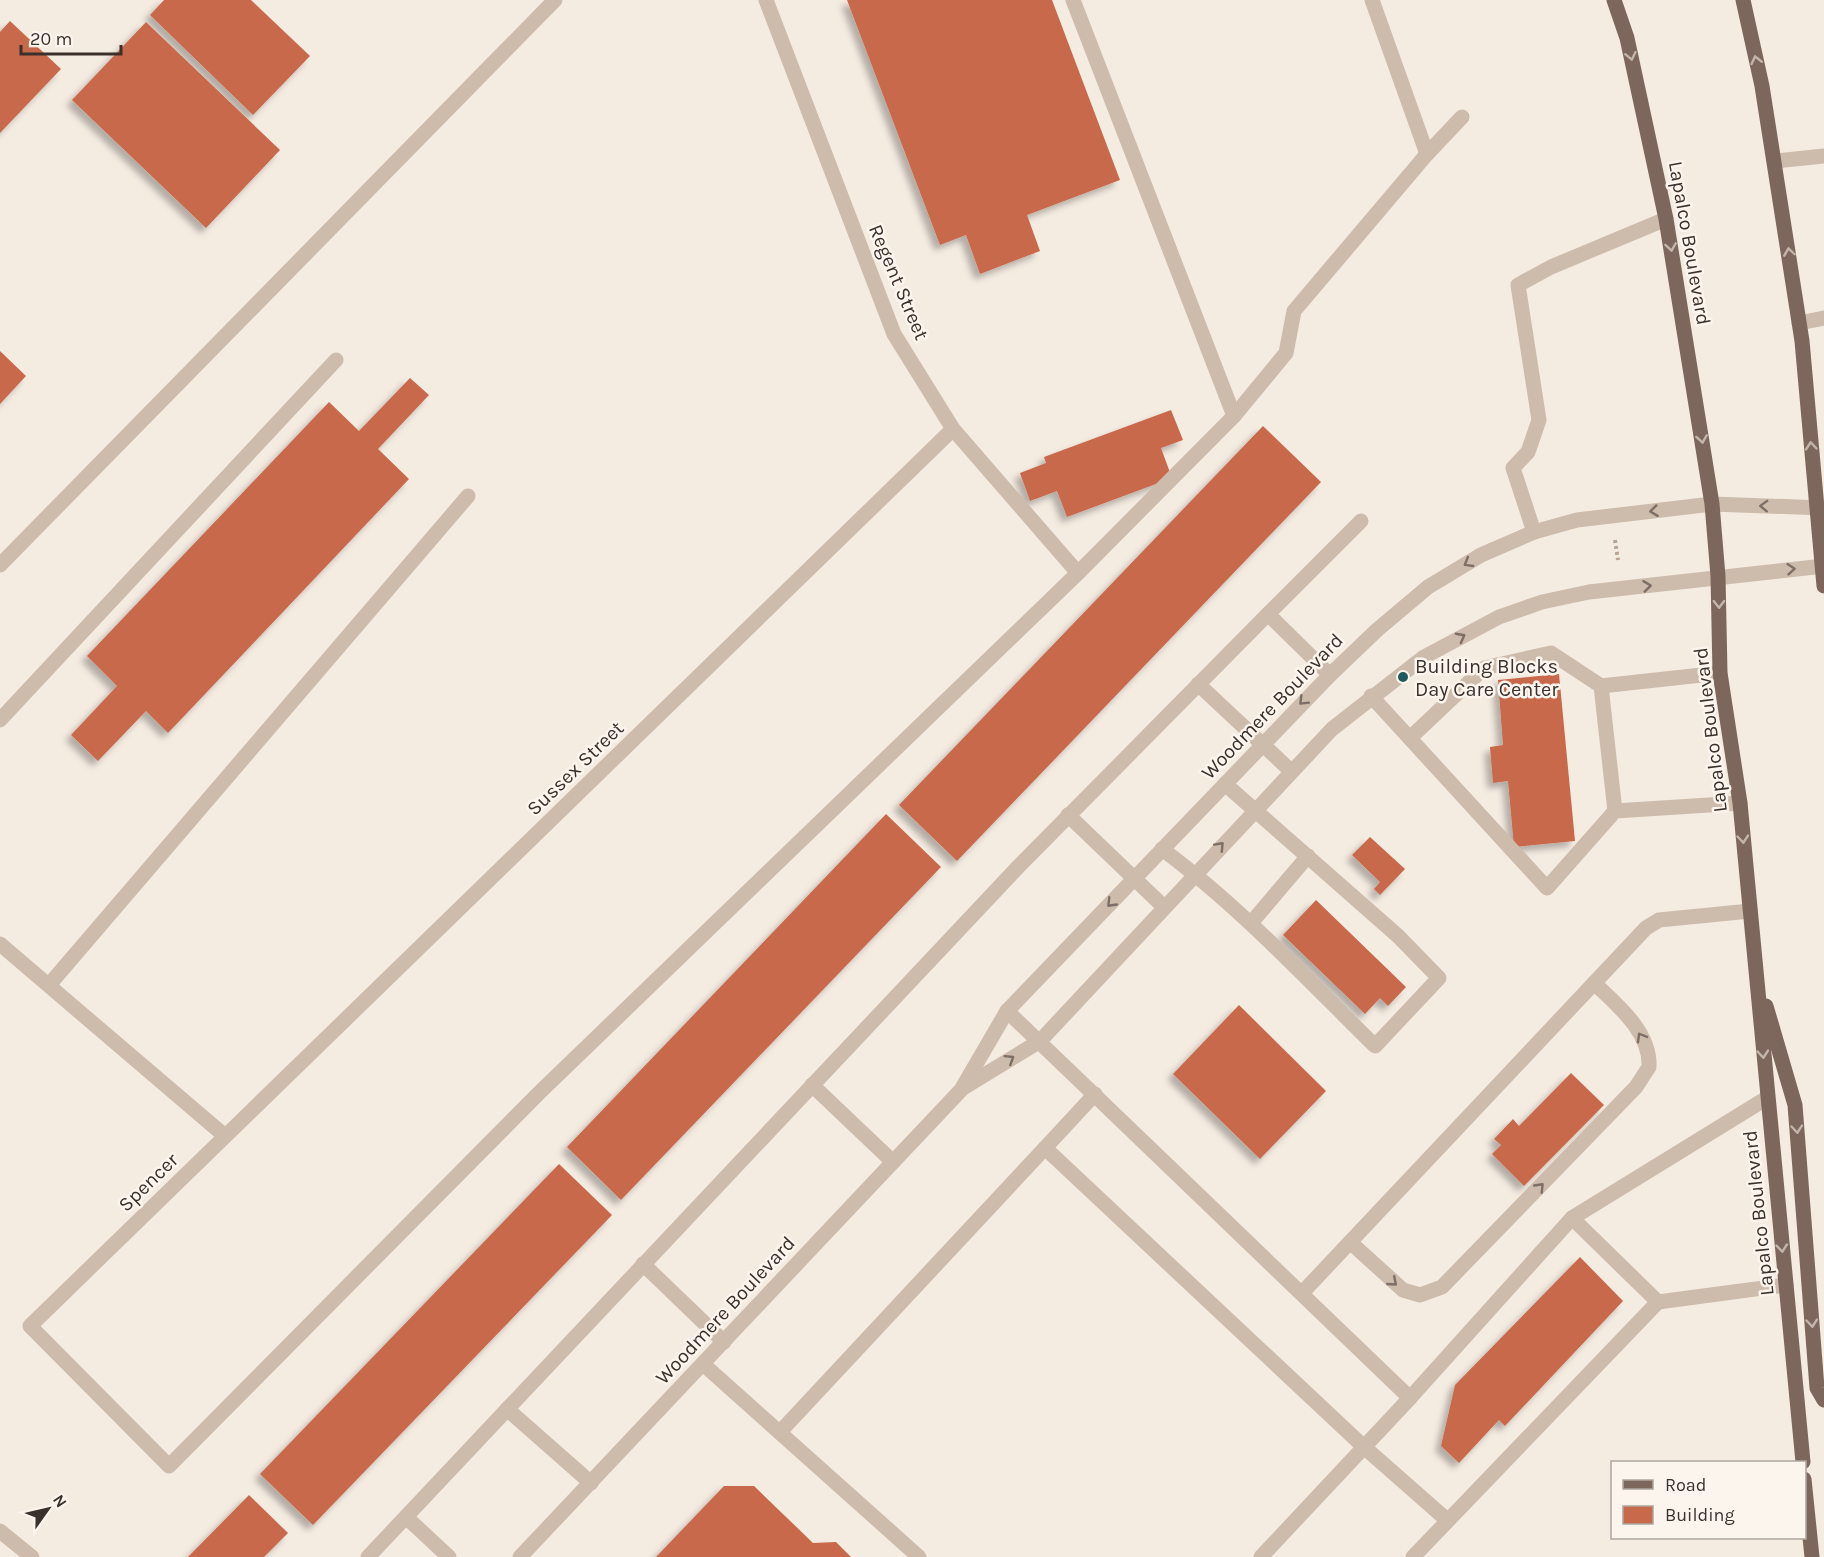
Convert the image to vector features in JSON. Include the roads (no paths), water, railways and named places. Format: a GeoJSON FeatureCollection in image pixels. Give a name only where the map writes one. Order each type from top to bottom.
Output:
{"type":"FeatureCollection","features":[{"type":"Feature","properties":{"kind":"main road","name":"Lapalco Boulevard"},"geometry":{"type":"LineString","coordinates":[[1614,0],[1627,38],[1666,219],[1712,504],[1718,576],[1720,673],[1740,803],[1803,1461]]}},
{"type":"Feature","properties":{"kind":"main road"},"geometry":{"type":"LineString","coordinates":[[1743,0],[1762,86],[1799,323],[1820,508],[1824,586]]}},
{"type":"Feature","properties":{"kind":"main road"},"geometry":{"type":"LineString","coordinates":[[1756,971],[1795,1105],[1817,1388],[1824,1400]]}},
{"type":"Feature","properties":{"kind":"main road"},"geometry":{"type":"LineString","coordinates":[[1806,1499],[1812,1557]]}},
{"type":"Feature","properties":{"kind":"main road"},"geometry":{"type":"LineString","coordinates":[[1810,1539],[1824,1526]]}},
{"type":"Feature","properties":{"kind":"street"},"geometry":{"type":"LineString","coordinates":[[0,565],[555,0]]}},
{"type":"Feature","properties":{"kind":"street","name":"Regent Street"},"geometry":{"type":"LineString","coordinates":[[766,0],[894,334],[953,429],[1078,573]]}},
{"type":"Feature","properties":{"kind":"street"},"geometry":{"type":"LineString","coordinates":[[1074,0],[1234,416]]}},
{"type":"Feature","properties":{"kind":"street"},"geometry":{"type":"LineString","coordinates":[[1372,0],[1426,154]]}},
{"type":"Feature","properties":{"kind":"street"},"geometry":{"type":"LineString","coordinates":[[1078,573],[1234,416],[1286,353],[1294,311],[1426,154],[1462,117]]}},
{"type":"Feature","properties":{"kind":"street"},"geometry":{"type":"LineString","coordinates":[[1775,161],[1824,156]]}},
{"type":"Feature","properties":{"kind":"street"},"geometry":{"type":"LineString","coordinates":[[1534,532],[1513,468],[1528,452],[1539,420],[1518,285],[1551,267],[1666,219]]}},
{"type":"Feature","properties":{"kind":"street"},"geometry":{"type":"LineString","coordinates":[[1799,323],[1824,318]]}},
{"type":"Feature","properties":{"kind":"street"},"geometry":{"type":"LineString","coordinates":[[0,720],[336,360]]}},
{"type":"Feature","properties":{"kind":"street","name":"Sussex Street"},"geometry":{"type":"LineString","coordinates":[[225,1136],[953,429]]}},
{"type":"Feature","properties":{"kind":"street"},"geometry":{"type":"LineString","coordinates":[[49,985],[468,496]]}},
{"type":"Feature","properties":{"kind":"street","name":"Woodmere Boulevard"},"geometry":{"type":"LineString","coordinates":[[520,1557],[961,1090],[1007,1011],[1261,744],[1377,630],[1428,587],[1481,555],[1534,532],[1577,520],[1712,504],[1820,508]]}},
{"type":"Feature","properties":{"kind":"street"},"geometry":{"type":"LineString","coordinates":[[368,1557],[1068,815],[1361,521]]}},
{"type":"Feature","properties":{"kind":"street","name":"Woodmere Boulevard"},"geometry":{"type":"LineString","coordinates":[[961,1090],[1040,1041],[1253,810],[1332,729],[1371,696],[1424,657],[1499,617],[1589,592],[1823,566]]}},
{"type":"Feature","properties":{"kind":"street","name":"Spencer"},"geometry":{"type":"LineString","coordinates":[[225,1136],[30,1326],[169,1466],[540,1092],[1078,573]]}},
{"type":"Feature","properties":{"kind":"street"},"geometry":{"type":"LineString","coordinates":[[1268,614],[1330,675]]}},
{"type":"Feature","properties":{"kind":"street"},"geometry":{"type":"LineString","coordinates":[[1410,738],[1484,668],[1551,653],[1601,686],[1720,673]]}},
{"type":"Feature","properties":{"kind":"street"},"geometry":{"type":"LineString","coordinates":[[1198,684],[1291,771]]}},
{"type":"Feature","properties":{"kind":"street"},"geometry":{"type":"LineString","coordinates":[[1601,686],[1615,811]]}},
{"type":"Feature","properties":{"kind":"street"},"geometry":{"type":"LineString","coordinates":[[1371,696],[1547,888],[1615,811],[1740,803]]}},
{"type":"Feature","properties":{"kind":"street"},"geometry":{"type":"LineString","coordinates":[[1162,849],[1195,873],[1251,922],[1375,1046],[1440,978],[1398,936],[1225,784]]}},
{"type":"Feature","properties":{"kind":"street"},"geometry":{"type":"LineString","coordinates":[[1068,815],[1164,907]]}},
{"type":"Feature","properties":{"kind":"street"},"geometry":{"type":"LineString","coordinates":[[1251,922],[1308,856]]}},
{"type":"Feature","properties":{"kind":"street"},"geometry":{"type":"LineString","coordinates":[[1302,1293],[1646,928],[1659,920],[1750,911]]}},
{"type":"Feature","properties":{"kind":"street"},"geometry":{"type":"LineString","coordinates":[[0,944],[225,1136]]}},
{"type":"Feature","properties":{"kind":"street"},"geometry":{"type":"LineString","coordinates":[[1350,1242],[1403,1290],[1420,1295],[1442,1287],[1636,1087],[1649,1067],[1646,1045],[1630,1019],[1594,983]]}},
{"type":"Feature","properties":{"kind":"street"},"geometry":{"type":"LineString","coordinates":[[1007,1011],[1410,1398]]}},
{"type":"Feature","properties":{"kind":"street"},"geometry":{"type":"LineString","coordinates":[[812,1085],[892,1162]]}},
{"type":"Feature","properties":{"kind":"street"},"geometry":{"type":"LineString","coordinates":[[780,1432],[1095,1094]]}},
{"type":"Feature","properties":{"kind":"street"},"geometry":{"type":"LineString","coordinates":[[1261,1557],[1410,1398],[1572,1218],[1767,1098]]}},
{"type":"Feature","properties":{"kind":"street"},"geometry":{"type":"LineString","coordinates":[[1045,1148],[1364,1447],[1447,1520]]}},
{"type":"Feature","properties":{"kind":"street"},"geometry":{"type":"LineString","coordinates":[[1572,1218],[1658,1302]]}},
{"type":"Feature","properties":{"kind":"street"},"geometry":{"type":"LineString","coordinates":[[643,1264],[724,1342]]}},
{"type":"Feature","properties":{"kind":"street"},"geometry":{"type":"LineString","coordinates":[[1413,1557],[1658,1302],[1786,1285]]}},
{"type":"Feature","properties":{"kind":"street"},"geometry":{"type":"LineString","coordinates":[[704,1364],[919,1557]]}},
{"type":"Feature","properties":{"kind":"street"},"geometry":{"type":"LineString","coordinates":[[507,1409],[591,1483]]}},
{"type":"Feature","properties":{"kind":"street"},"geometry":{"type":"LineString","coordinates":[[406,1516],[449,1557]]}},
{"type":"Feature","properties":{"kind":"street"},"geometry":{"type":"LineString","coordinates":[[0,1531],[32,1557]]}},
{"type":"Feature","properties":{"kind":"place","name":"Building Blocks Day Care Center"},"geometry":{"type":"Point","coordinates":[1403,677]}}]}
